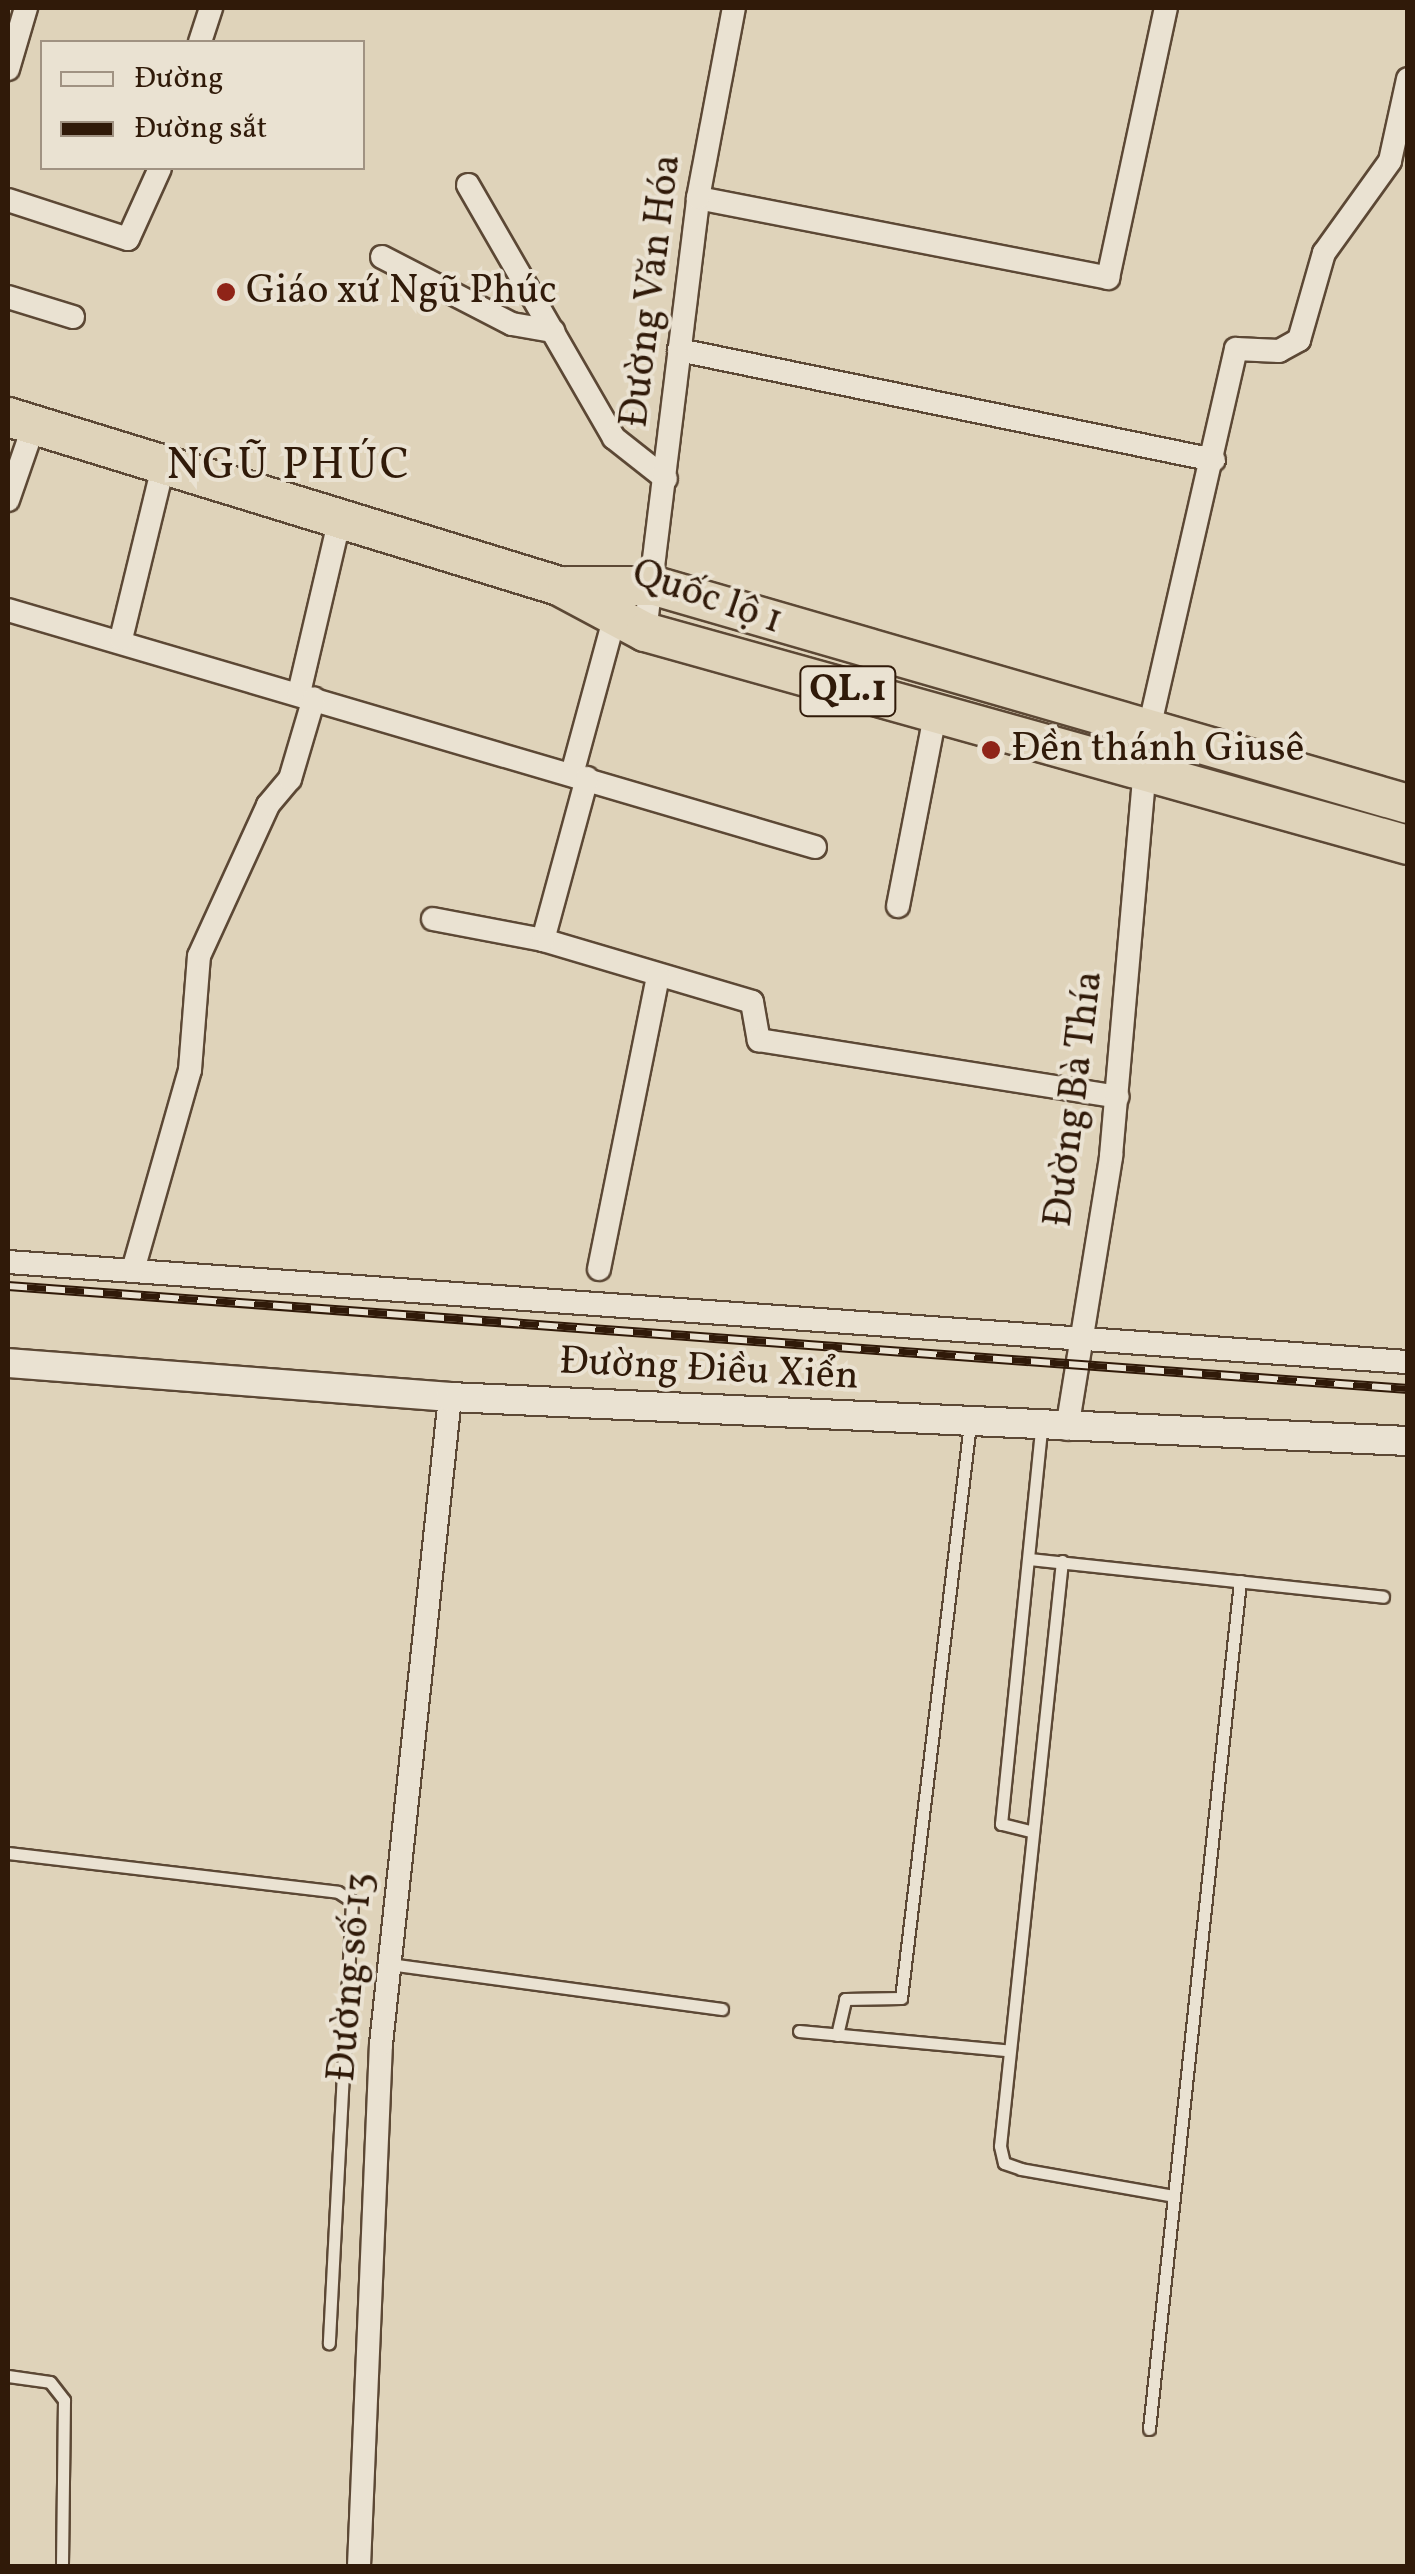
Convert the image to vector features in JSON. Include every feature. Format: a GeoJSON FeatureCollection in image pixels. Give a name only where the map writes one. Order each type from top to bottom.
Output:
{"type":"FeatureCollection","features":[{"type":"Feature","properties":{"kind":"highway","name":"Quốc lộ 1"},"geometry":{"type":"LineString","coordinates":[[21,421],[559,586],[1148,733],[1408,804]]}},
{"type":"Feature","properties":{"kind":"highway","name":"Quốc lộ 1"},"geometry":{"type":"LineString","coordinates":[[635,605],[935,716],[1144,777],[1408,845]]}},
{"type":"Feature","properties":{"kind":"highway"},"geometry":{"type":"LineString","coordinates":[[1144,777],[1148,733]]}},
{"type":"Feature","properties":{"kind":"street"},"geometry":{"type":"LineString","coordinates":[[8,70],[26,8]]}},
{"type":"Feature","properties":{"kind":"street"},"geometry":{"type":"LineString","coordinates":[[201,40],[211,8]]}},
{"type":"Feature","properties":{"kind":"street","name":"Đường Văn Hóa"},"geometry":{"type":"LineString","coordinates":[[543,940],[580,776],[635,605],[666,479],[698,198],[734,8]]}},
{"type":"Feature","properties":{"kind":"street"},"geometry":{"type":"LineString","coordinates":[[698,198],[1108,278],[1166,8]]}},
{"type":"Feature","properties":{"kind":"street"},"geometry":{"type":"LineString","coordinates":[[1148,733],[1214,460],[1236,349],[1279,350],[1299,340],[1324,253],[1390,161],[1408,79]]}},
{"type":"Feature","properties":{"kind":"street"},"geometry":{"type":"LineString","coordinates":[[8,200],[128,239],[159,170]]}},
{"type":"Feature","properties":{"kind":"street"},"geometry":{"type":"LineString","coordinates":[[468,186],[614,438],[666,479]]}},
{"type":"Feature","properties":{"kind":"street"},"geometry":{"type":"LineString","coordinates":[[382,257],[512,324],[552,331]]}},
{"type":"Feature","properties":{"kind":"street"},"geometry":{"type":"LineString","coordinates":[[8,296],[72,318]]}},
{"type":"Feature","properties":{"kind":"street"},"geometry":{"type":"LineString","coordinates":[[679,350],[1214,460]]}},
{"type":"Feature","properties":{"kind":"street"},"geometry":{"type":"LineString","coordinates":[[8,500],[21,421]]}},
{"type":"Feature","properties":{"kind":"street"},"geometry":{"type":"LineString","coordinates":[[121,639],[164,464]]}},
{"type":"Feature","properties":{"kind":"street"},"geometry":{"type":"LineString","coordinates":[[133,1270],[190,1070],[198,956],[268,805],[290,779],[340,518]]}},
{"type":"Feature","properties":{"kind":"street"},"geometry":{"type":"LineString","coordinates":[[8,610],[121,639],[814,847]]}},
{"type":"Feature","properties":{"kind":"street"},"geometry":{"type":"LineString","coordinates":[[898,906],[935,716]]}},
{"type":"Feature","properties":{"kind":"street","name":"Đường Bà Thía"},"geometry":{"type":"LineString","coordinates":[[1054,1428],[1081,1338],[1118,1098],[1144,777]]}},
{"type":"Feature","properties":{"kind":"street"},"geometry":{"type":"LineString","coordinates":[[433,918],[543,940],[752,1002],[759,1040],[1118,1098]]}},
{"type":"Feature","properties":{"kind":"street"},"geometry":{"type":"LineString","coordinates":[[598,1269],[658,977]]}},
{"type":"Feature","properties":{"kind":"street"},"geometry":{"type":"LineString","coordinates":[[8,1262],[1408,1362]]}},
{"type":"Feature","properties":{"kind":"street","name":"Đường Điều Xiển"},"geometry":{"type":"LineString","coordinates":[[8,1363],[450,1397],[1054,1428],[1408,1441]]}},
{"type":"Feature","properties":{"kind":"street","name":"Đường số 13"},"geometry":{"type":"LineString","coordinates":[[359,2566],[389,1964],[450,1397]]}},
{"type":"Feature","properties":{"kind":"lane"},"geometry":{"type":"LineString","coordinates":[[836,2034],[845,1999],[901,1998],[970,1424]]}},
{"type":"Feature","properties":{"kind":"lane"},"geometry":{"type":"LineString","coordinates":[[1030,1832],[1001,1824],[1030,1559],[1054,1428]]}},
{"type":"Feature","properties":{"kind":"lane"},"geometry":{"type":"LineString","coordinates":[[1030,1559],[1383,1597]]}},
{"type":"Feature","properties":{"kind":"lane"},"geometry":{"type":"LineString","coordinates":[[1062,1561],[1005,2050],[1004,2163],[1174,2196]]}},
{"type":"Feature","properties":{"kind":"lane"},"geometry":{"type":"LineString","coordinates":[[1149,2428],[1240,1580]]}},
{"type":"Feature","properties":{"kind":"lane"},"geometry":{"type":"LineString","coordinates":[[8,1853],[338,1892],[352,1901],[329,2343]]}},
{"type":"Feature","properties":{"kind":"lane"},"geometry":{"type":"LineString","coordinates":[[389,1964],[722,2008]]}},
{"type":"Feature","properties":{"kind":"lane"},"geometry":{"type":"LineString","coordinates":[[799,2032],[1005,2050]]}},
{"type":"Feature","properties":{"kind":"lane"},"geometry":{"type":"LineString","coordinates":[[8,2376],[50,2382],[64,2400],[62,2566]]}},
{"type":"Feature","properties":{"kind":"railway"},"geometry":{"type":"LineString","coordinates":[[8,1286],[1408,1389]]}},
{"type":"Feature","properties":{"kind":"place","name":"Giáo xứ Ngũ Phúc"},"geometry":{"type":"Point","coordinates":[226,292]}},
{"type":"Feature","properties":{"kind":"place","name":"Đền thánh Giusê"},"geometry":{"type":"Point","coordinates":[991,750]}},
{"type":"Feature","properties":{"kind":"district","name":"NGŨ PHÚC"},"geometry":{"type":"Point","coordinates":[289,467]}}]}
